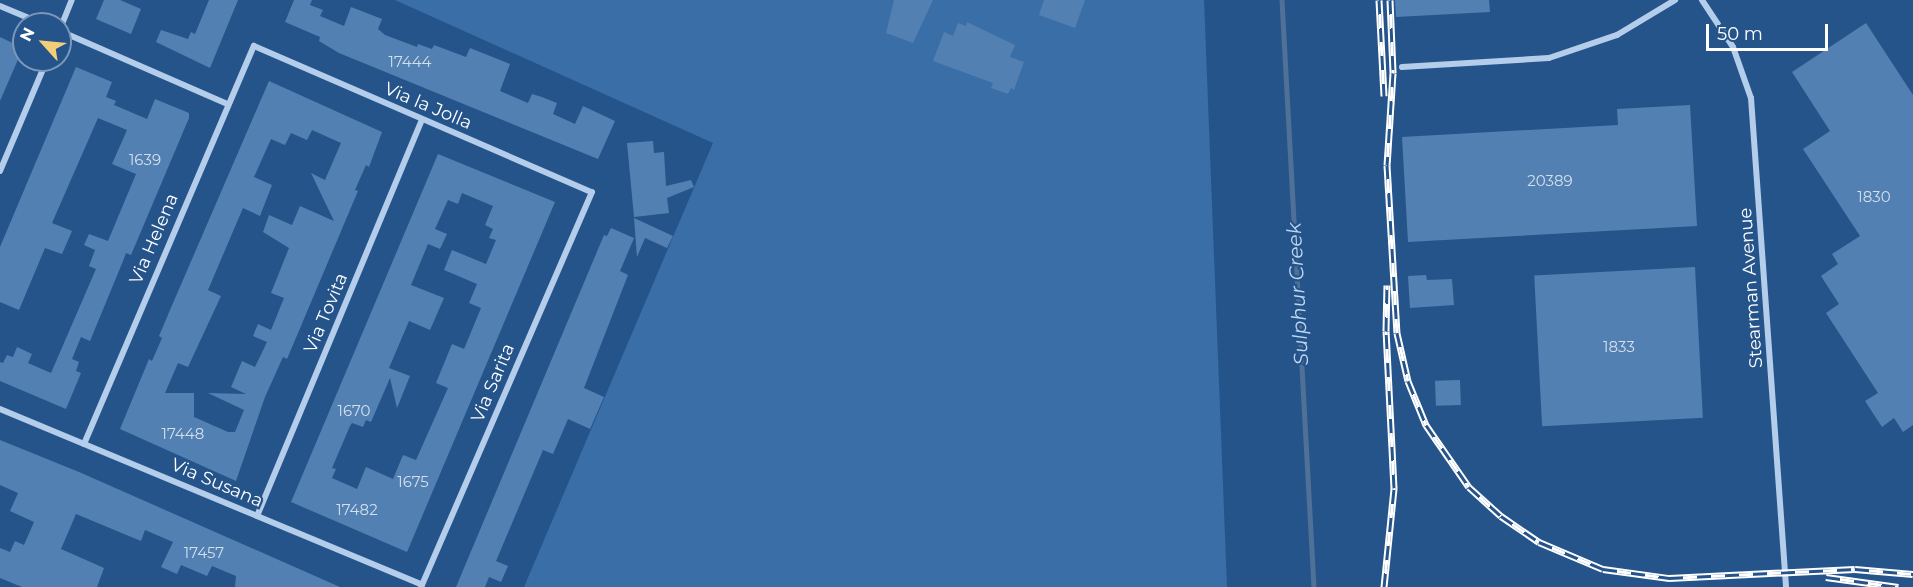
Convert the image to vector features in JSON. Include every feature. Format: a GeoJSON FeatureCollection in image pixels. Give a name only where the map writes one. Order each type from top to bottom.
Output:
{"type":"FeatureCollection","features":[{"type":"Feature","properties":{"kind":"street"},"geometry":{"type":"LineString","coordinates":[[1402,67],[1549,58],[1617,35],[1675,0]]}},
{"type":"Feature","properties":{"kind":"street","name":"Stearman Avenue"},"geometry":{"type":"LineString","coordinates":[[1702,0],[1733,47],[1752,98],[1786,587]]}},
{"type":"Feature","properties":{"kind":"street"},"geometry":{"type":"LineString","coordinates":[[0,6],[14,12]]}},
{"type":"Feature","properties":{"kind":"street"},"geometry":{"type":"LineString","coordinates":[[72,35],[227,104]]}},
{"type":"Feature","properties":{"kind":"street","name":"Via Helena"},"geometry":{"type":"LineString","coordinates":[[84,444],[227,104],[254,46]]}},
{"type":"Feature","properties":{"kind":"street","name":"Via la Jolla"},"geometry":{"type":"LineString","coordinates":[[254,46],[592,192]]}},
{"type":"Feature","properties":{"kind":"street"},"geometry":{"type":"LineString","coordinates":[[0,171],[42,72]]}},
{"type":"Feature","properties":{"kind":"street","name":"Via Tovita"},"geometry":{"type":"LineString","coordinates":[[257,516],[422,120]]}},
{"type":"Feature","properties":{"kind":"street","name":"Via Sarita"},"geometry":{"type":"LineString","coordinates":[[422,586],[592,192]]}},
{"type":"Feature","properties":{"kind":"street","name":"Via Susana"},"geometry":{"type":"LineString","coordinates":[[0,409],[422,586]]}},
{"type":"Feature","properties":{"kind":"shaded area"},"geometry":{"type":"Polygon","coordinates":[[[395,0],[1204,0],[1227,587],[524,587],[713,143],[395,0]]]}},
{"type":"Feature","properties":{"kind":"building"},"geometry":{"type":"Polygon","coordinates":[[[104,0],[120,0],[141,9],[131,34],[96,19],[104,0]]]}},
{"type":"Feature","properties":{"kind":"building"},"geometry":{"type":"Polygon","coordinates":[[[209,0],[238,0],[210,68],[156,42],[161,30],[188,39],[191,32],[195,34],[209,0]]]}},
{"type":"Feature","properties":{"kind":"building"},"geometry":{"type":"Polygon","coordinates":[[[294,0],[312,0],[310,5],[323,10],[320,16],[344,26],[351,7],[382,19],[378,29],[385,35],[417,47],[418,44],[432,49],[434,45],[466,57],[470,48],[510,64],[500,91],[528,103],[532,94],[557,103],[553,114],[575,124],[583,106],[615,121],[598,159],[339,53],[319,41],[320,37],[285,22],[294,0]]]}},
{"type":"Feature","properties":{"kind":"building"},"geometry":{"type":"Polygon","coordinates":[[[894,0],[933,0],[913,43],[886,33],[894,0]]]}},
{"type":"Feature","properties":{"kind":"building"},"geometry":{"type":"Polygon","coordinates":[[[1044,0],[1085,0],[1075,28],[1039,15],[1044,0]]]}},
{"type":"Feature","properties":{"kind":"building"},"geometry":{"type":"Polygon","coordinates":[[[1395,0],[1489,0],[1490,12],[1396,17],[1395,0]]]}},
{"type":"Feature","properties":{"kind":"building"},"geometry":{"type":"Polygon","coordinates":[[[967,22],[1015,45],[1010,57],[1024,62],[1014,90],[1011,88],[1008,94],[991,88],[993,83],[933,61],[944,32],[953,36],[958,23],[966,26],[967,22]]]}},
{"type":"Feature","properties":{"kind":"building"},"geometry":{"type":"Polygon","coordinates":[[[1866,23],[1913,95],[1913,425],[1903,432],[1894,418],[1882,427],[1865,401],[1878,393],[1826,313],[1839,304],[1821,276],[1838,264],[1832,254],[1860,236],[1803,149],[1830,131],[1792,72],[1866,23]]]}},
{"type":"Feature","properties":{"kind":"building"},"geometry":{"type":"Polygon","coordinates":[[[0,37],[12,43],[13,72],[0,101],[0,37]]]}},
{"type":"Feature","properties":{"kind":"building"},"geometry":{"type":"Polygon","coordinates":[[[76,67],[112,82],[106,97],[116,101],[114,105],[147,119],[155,99],[189,113],[189,118],[131,255],[126,253],[90,341],[81,337],[72,359],[79,362],[76,371],[81,373],[66,409],[0,381],[0,362],[3,363],[7,355],[13,357],[17,347],[32,354],[28,363],[51,373],[96,269],[89,266],[95,250],[84,245],[89,234],[108,241],[136,174],[112,164],[127,130],[98,118],[52,223],[72,231],[62,254],[45,248],[19,310],[0,302],[0,247],[76,67]]]}},
{"type":"Feature","properties":{"kind":"building"},"geometry":{"type":"Polygon","coordinates":[[[269,81],[382,132],[369,167],[366,165],[355,190],[358,191],[287,359],[283,357],[265,397],[236,481],[120,429],[149,359],[152,361],[162,338],[159,336],[269,81]],[[312,130],[307,140],[291,133],[285,145],[271,139],[254,177],[272,185],[260,216],[243,208],[208,290],[221,296],[188,367],[178,363],[165,393],[194,393],[194,417],[228,432],[235,432],[244,410],[208,393],[246,394],[231,387],[242,361],[255,367],[267,342],[253,336],[258,324],[271,330],[284,298],[271,293],[289,248],[263,232],[269,215],[292,225],[300,206],[334,221],[311,173],[325,180],[341,143],[312,130]]]}},
{"type":"Feature","properties":{"kind":"building"},"geometry":{"type":"Polygon","coordinates":[[[1690,105],[1697,226],[1408,242],[1402,137],[1618,125],[1617,109],[1690,105]]]}},
{"type":"Feature","properties":{"kind":"building"},"geometry":{"type":"Polygon","coordinates":[[[653,141],[654,153],[664,152],[666,186],[691,180],[694,187],[667,198],[669,213],[634,217],[627,143],[653,141]]]}},
{"type":"Feature","properties":{"kind":"building"},"geometry":{"type":"Polygon","coordinates":[[[438,154],[555,202],[407,552],[291,502],[438,154]],[[462,193],[458,204],[448,200],[435,229],[447,234],[440,249],[428,244],[411,285],[444,298],[430,330],[409,321],[389,368],[410,376],[397,408],[390,378],[371,422],[366,420],[363,427],[352,423],[350,426],[332,468],[336,469],[332,478],[357,489],[366,467],[393,479],[403,455],[416,460],[448,388],[436,383],[452,344],[464,349],[481,308],[469,303],[477,284],[444,270],[452,250],[486,264],[496,240],[489,238],[493,229],[485,225],[493,206],[462,193]]]}},
{"type":"Feature","properties":{"kind":"building"},"geometry":{"type":"Polygon","coordinates":[[[634,218],[673,236],[667,248],[645,238],[637,257],[634,218]]]}},
{"type":"Feature","properties":{"kind":"building"},"geometry":{"type":"Polygon","coordinates":[[[611,228],[634,238],[620,271],[628,275],[584,388],[604,397],[590,429],[568,419],[553,454],[543,450],[496,561],[508,566],[501,582],[489,577],[485,587],[456,587],[604,235],[607,236],[611,228]]]}},
{"type":"Feature","properties":{"kind":"building"},"geometry":{"type":"Polygon","coordinates":[[[1695,267],[1703,418],[1542,426],[1534,275],[1695,267]]]}},
{"type":"Feature","properties":{"kind":"building"},"geometry":{"type":"Polygon","coordinates":[[[1426,275],[1427,280],[1452,279],[1454,305],[1410,308],[1408,276],[1426,275]]]}},
{"type":"Feature","properties":{"kind":"building"},"geometry":{"type":"Polygon","coordinates":[[[1460,380],[1461,405],[1436,406],[1435,381],[1460,380]]]}},
{"type":"Feature","properties":{"kind":"building"},"geometry":{"type":"Polygon","coordinates":[[[0,440],[79,472],[340,587],[235,587],[236,576],[212,566],[207,576],[181,565],[177,574],[161,567],[173,542],[145,530],[141,541],[76,514],[61,549],[104,568],[97,587],[22,587],[0,578],[0,548],[10,552],[15,541],[24,545],[34,522],[10,511],[18,493],[0,485],[0,440]]]}},
{"type":"Feature","properties":{"kind":"waterway","name":"Sulphur Creek"},"geometry":{"type":"LineString","coordinates":[[1282,0],[1314,587]]}},
{"type":"Feature","properties":{"kind":"railway"},"geometry":{"type":"LineString","coordinates":[[1379,0],[1384,96]]}},
{"type":"Feature","properties":{"kind":"railway"},"geometry":{"type":"LineString","coordinates":[[1390,0],[1393,73],[1387,165],[1397,333],[1408,381],[1426,425],[1469,487],[1501,516],[1539,542],[1603,569],[1669,578],[1855,569],[1913,574]]}},
{"type":"Feature","properties":{"kind":"railway"},"geometry":{"type":"LineString","coordinates":[[1384,587],[1394,488],[1386,331],[1387,285]]}},
{"type":"Feature","properties":{"kind":"railway"},"geometry":{"type":"LineString","coordinates":[[1826,577],[1898,587]]}}]}
